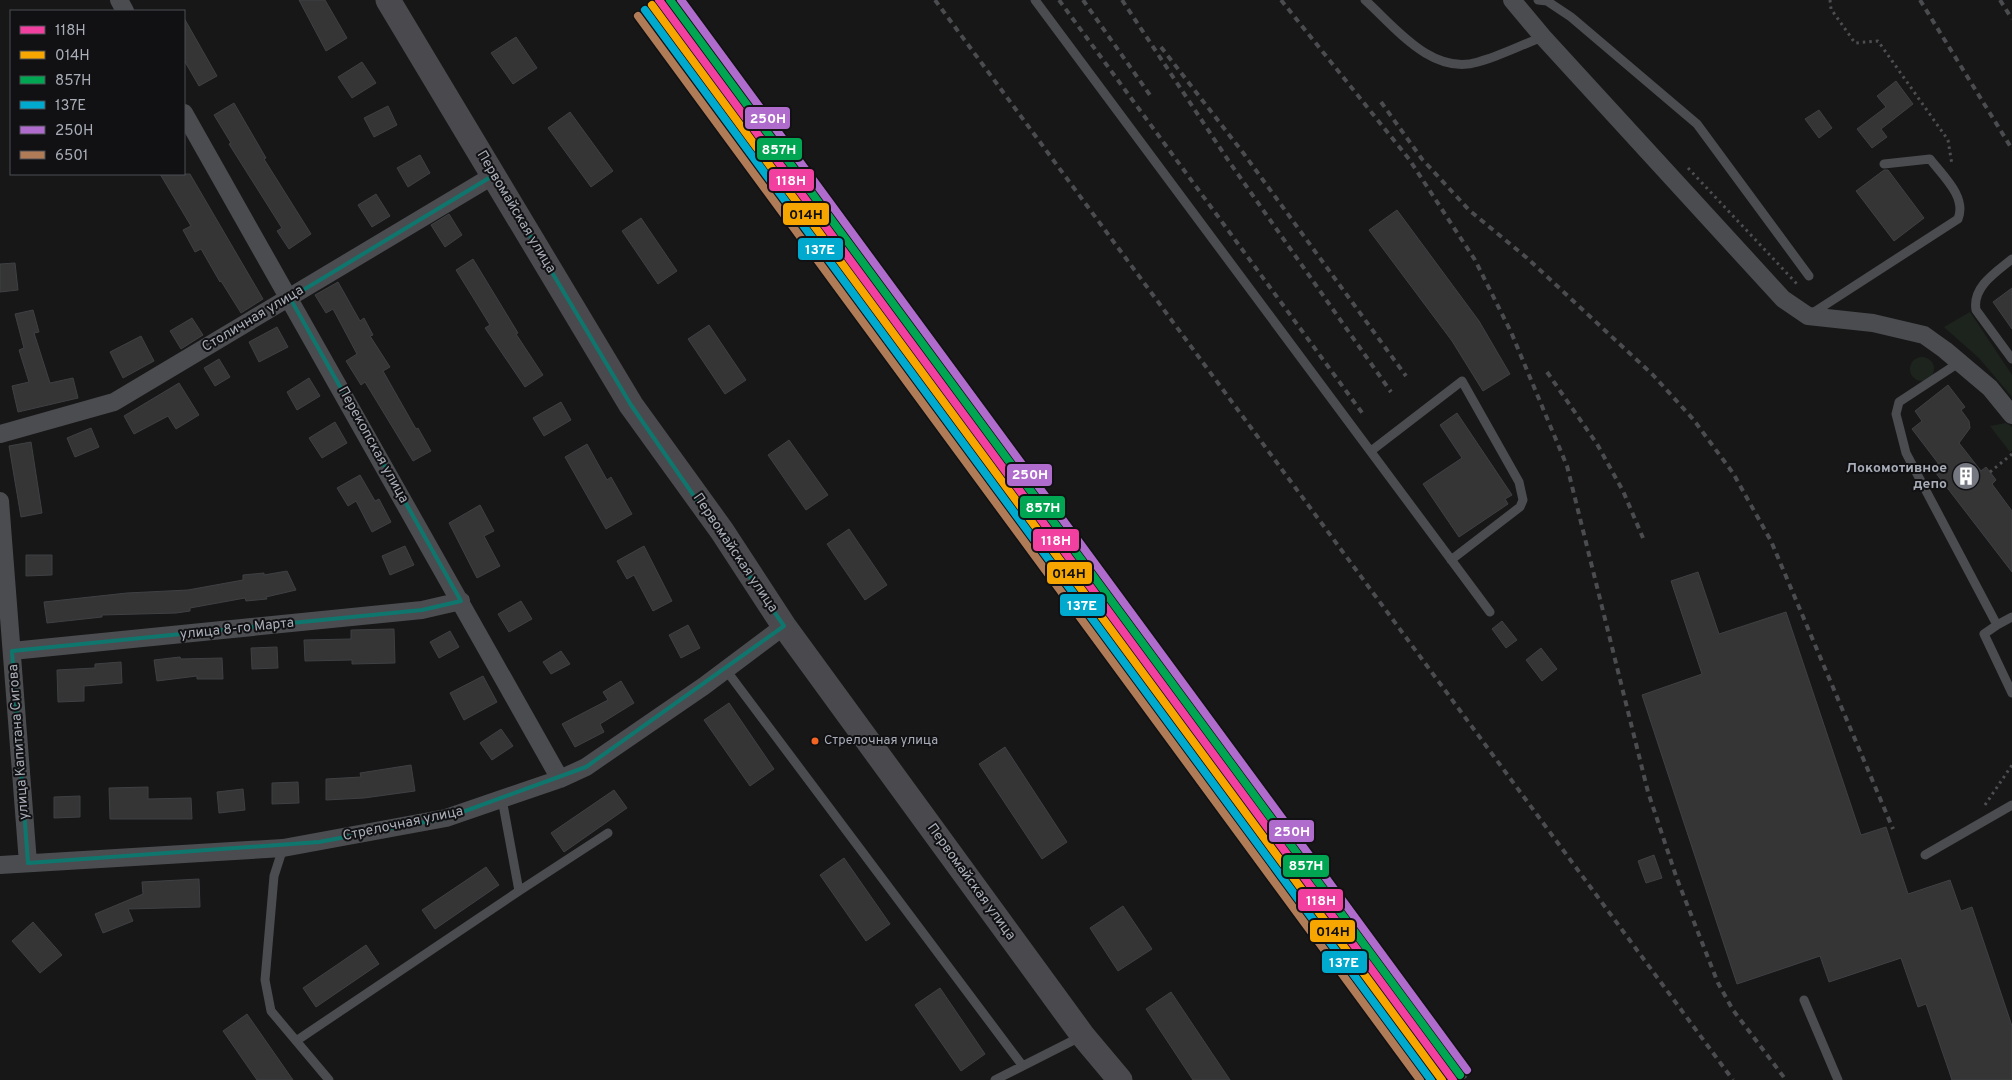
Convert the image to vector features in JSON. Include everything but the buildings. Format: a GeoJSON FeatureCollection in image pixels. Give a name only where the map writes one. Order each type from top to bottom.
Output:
{"type":"FeatureCollection","features":[{"type":"Feature","properties":{"kind":"main road","name":"Первомайская улица"},"geometry":{"type":"LineString","coordinates":[[388,0],[631,405],[722,531],[784,626],[1083,1036],[1120,1080]]}},
{"type":"Feature","properties":{"kind":"street"},"geometry":{"type":"LineString","coordinates":[[1516,0],[1543,36],[1783,298],[1808,316],[1873,322],[1924,335],[1990,388],[2012,415]]}},
{"type":"Feature","properties":{"kind":"street","name":"Перекопская улица"},"geometry":{"type":"LineString","coordinates":[[185,115],[560,779]]}},
{"type":"Feature","properties":{"kind":"street","name":"Столичная улица"},"geometry":{"type":"LineString","coordinates":[[0,434],[114,402],[494,175]]}},
{"type":"Feature","properties":{"kind":"street","name":"улица Капитана Сигова"},"geometry":{"type":"LineString","coordinates":[[0,501],[28,863]]}},
{"type":"Feature","properties":{"kind":"street","name":"улица 8-го Марта"},"geometry":{"type":"LineString","coordinates":[[12,652],[422,610],[461,601]]}},
{"type":"Feature","properties":{"kind":"street","name":"Стрелочная улица"},"geometry":{"type":"LineString","coordinates":[[0,865],[283,848],[446,818],[560,779],[586,767],[726,670],[784,626]]}},
{"type":"Feature","properties":{"kind":"lane"},"geometry":{"type":"LineString","coordinates":[[1035,0],[1490,612]]}},
{"type":"Feature","properties":{"kind":"lane"},"geometry":{"type":"LineString","coordinates":[[1365,0],[1422,50],[1441,62],[1457,66],[1477,62],[1543,36]]}},
{"type":"Feature","properties":{"kind":"lane"},"geometry":{"type":"LineString","coordinates":[[1538,0],[1547,1],[1571,17],[1697,124],[1809,276]]}},
{"type":"Feature","properties":{"kind":"lane"},"geometry":{"type":"LineString","coordinates":[[1808,316],[1823,304],[1958,220],[1961,210],[1957,195],[1930,159],[1884,164]]}},
{"type":"Feature","properties":{"kind":"lane"},"geometry":{"type":"LineString","coordinates":[[2012,259],[1985,281],[1974,301],[1976,310],[2012,359]]}},
{"type":"Feature","properties":{"kind":"lane"},"geometry":{"type":"LineString","coordinates":[[1960,362],[1899,402],[1896,414],[1906,453],[1997,625]]}},
{"type":"Feature","properties":{"kind":"lane"},"geometry":{"type":"LineString","coordinates":[[1371,451],[1462,381],[1519,482],[1523,500],[1520,507],[1451,560]]}},
{"type":"Feature","properties":{"kind":"lane"},"geometry":{"type":"LineString","coordinates":[[2012,617],[1984,634],[2012,693]]}},
{"type":"Feature","properties":{"kind":"lane"},"geometry":{"type":"LineString","coordinates":[[726,670],[1022,1065]]}},
{"type":"Feature","properties":{"kind":"lane"},"geometry":{"type":"LineString","coordinates":[[502,799],[519,891]]}},
{"type":"Feature","properties":{"kind":"lane"},"geometry":{"type":"LineString","coordinates":[[1925,855],[2012,805]]}},
{"type":"Feature","properties":{"kind":"lane"},"geometry":{"type":"LineString","coordinates":[[296,1041],[608,833]]}},
{"type":"Feature","properties":{"kind":"lane"},"geometry":{"type":"LineString","coordinates":[[283,848],[274,876],[265,980],[271,1011],[329,1080]]}},
{"type":"Feature","properties":{"kind":"lane"},"geometry":{"type":"LineString","coordinates":[[1804,1000],[1838,1080]]}},
{"type":"Feature","properties":{"kind":"lane"},"geometry":{"type":"LineString","coordinates":[[995,1080],[1083,1036]]}},
{"type":"Feature","properties":{"kind":"path"},"geometry":{"type":"LineString","coordinates":[[1830,0],[1831,9],[1855,43],[1878,41],[1948,140],[1957,195]]}},
{"type":"Feature","properties":{"kind":"path"},"geometry":{"type":"LineString","coordinates":[[1990,472],[2012,454]]}},
{"type":"Feature","properties":{"kind":"path"},"geometry":{"type":"LineString","coordinates":[[1980,813],[2012,765]]}},
{"type":"Feature","properties":{"kind":"highlighted area"},"geometry":{"type":"Polygon","coordinates":[[[494,175],[631,405],[784,626],[586,767],[446,818],[319,842],[28,863],[12,651],[422,610],[461,601],[290,298],[494,175]]]}},
{"type":"Feature","properties":{"kind":"shaded area"},"geometry":{"type":"Polygon","coordinates":[[[1970,312],[2012,375],[2012,397],[1979,358],[1944,327],[1970,312]]]}},
{"type":"Feature","properties":{"kind":"shaded area"},"geometry":{"type":"Polygon","coordinates":[[[1922,357],[1931,360],[1934,369],[1931,378],[1922,381],[1913,378],[1910,369],[1913,360],[1922,357]]]}},
{"type":"Feature","properties":{"kind":"shaded area"},"geometry":{"type":"Polygon","coordinates":[[[2006,423],[2012,427],[2012,451],[2010,452],[1990,426],[2006,423]]]}},
{"type":"Feature","properties":{"kind":"railway"},"geometry":{"type":"LineString","coordinates":[[675,0],[1467,1080]]}},
{"type":"Feature","properties":{"kind":"railway"},"geometry":{"type":"LineString","coordinates":[[935,0],[1733,1080]]}},
{"type":"Feature","properties":{"kind":"railway"},"geometry":{"type":"LineString","coordinates":[[1059,0],[1363,414]]}},
{"type":"Feature","properties":{"kind":"railway"},"geometry":{"type":"LineString","coordinates":[[1083,0],[1152,98]]}},
{"type":"Feature","properties":{"kind":"railway"},"geometry":{"type":"LineString","coordinates":[[1122,0],[1230,163],[1391,392]]}},
{"type":"Feature","properties":{"kind":"railway"},"geometry":{"type":"LineString","coordinates":[[1281,0],[1409,159],[1475,260],[1511,332],[1567,466],[1648,792],[1677,879],[1718,983],[1733,1010],[1786,1080]]}},
{"type":"Feature","properties":{"kind":"railway"},"geometry":{"type":"LineString","coordinates":[[1920,0],[2012,149]]}},
{"type":"Feature","properties":{"kind":"railway"},"geometry":{"type":"LineString","coordinates":[[2000,0],[2012,19]]}},
{"type":"Feature","properties":{"kind":"railway"},"geometry":{"type":"LineString","coordinates":[[1161,47],[1244,154],[1406,376]]}},
{"type":"Feature","properties":{"kind":"railway"},"geometry":{"type":"LineString","coordinates":[[1381,102],[1422,159],[1469,210],[1527,258],[1653,375],[1693,419],[1733,473],[1771,541],[1893,829]]}},
{"type":"Feature","properties":{"kind":"railway"},"geometry":{"type":"LineString","coordinates":[[1547,372],[1597,444],[1623,491],[1643,538]]}},
{"type":"Feature","properties":{"kind":"transit line","name":"118Н"},"geometry":{"type":"LineString","coordinates":[[659,0],[1453,1080]]}},
{"type":"Feature","properties":{"kind":"transit line","name":"857Н"},"geometry":{"type":"LineString","coordinates":[[670,0],[1460,1075]]}},
{"type":"Feature","properties":{"kind":"transit line","name":"250Н"},"geometry":{"type":"LineString","coordinates":[[681,0],[1467,1070]]}},
{"type":"Feature","properties":{"kind":"transit line","name":"014Н"},"geometry":{"type":"LineString","coordinates":[[652,5],[1442,1080]]}},
{"type":"Feature","properties":{"kind":"transit line","name":"137Е"},"geometry":{"type":"LineString","coordinates":[[645,10],[1431,1080]]}},
{"type":"Feature","properties":{"kind":"transit line","name":"6501"},"geometry":{"type":"LineString","coordinates":[[638,16],[1420,1080]]}},
{"type":"Feature","properties":{"kind":"place","name":"Локомотивное депо"},"geometry":{"type":"Point","coordinates":[1966,476]}},
{"type":"Feature","properties":{"kind":"place","name":"Стрелочная улица"},"geometry":{"type":"Point","coordinates":[815,741]}}]}
